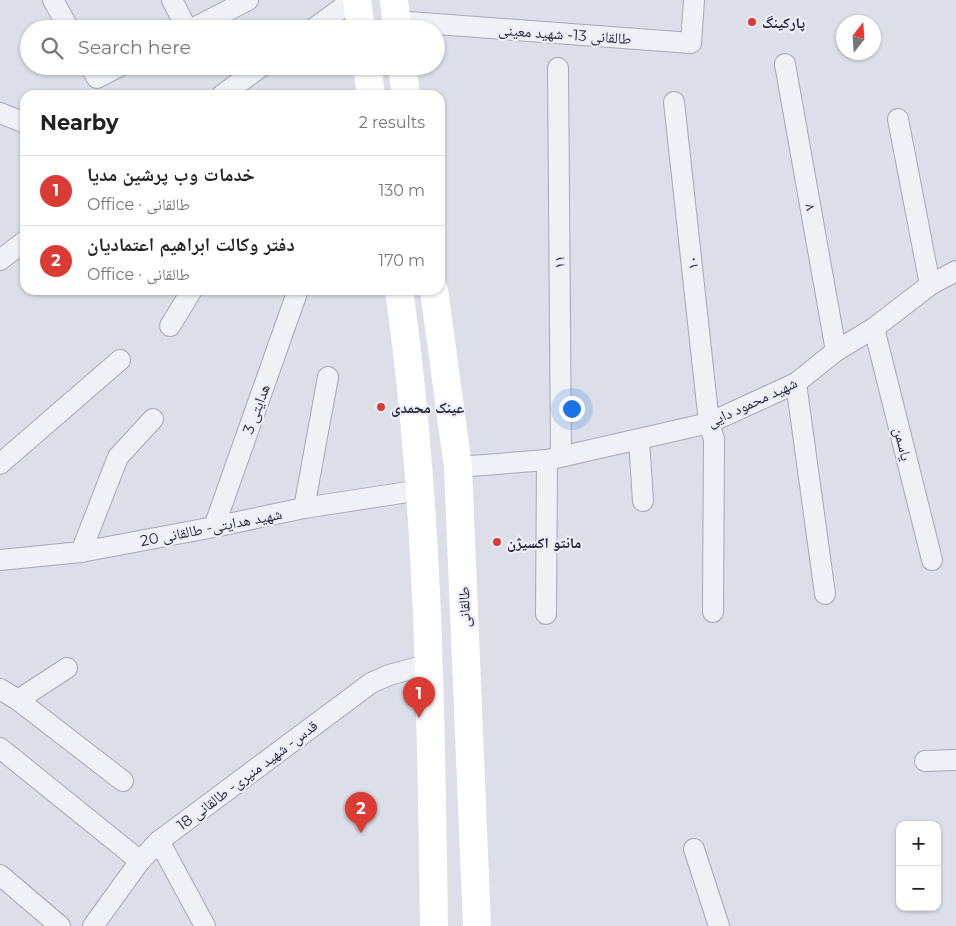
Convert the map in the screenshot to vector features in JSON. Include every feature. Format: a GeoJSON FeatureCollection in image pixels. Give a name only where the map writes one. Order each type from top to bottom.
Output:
{"type":"FeatureCollection","features":[{"type":"Feature","properties":{"kind":"main road"},"geometry":{"type":"LineString","coordinates":[[357,0],[360,20]]}},
{"type":"Feature","properties":{"kind":"main road"},"geometry":{"type":"LineString","coordinates":[[368,75],[370,90]]}},
{"type":"Feature","properties":{"kind":"main road"},"geometry":{"type":"LineString","coordinates":[[403,75],[405,90]]}},
{"type":"Feature","properties":{"kind":"main road"},"geometry":{"type":"LineString","coordinates":[[400,295],[421,490],[430,664],[434,926]]}},
{"type":"Feature","properties":{"kind":"main road","name":"طالقانی"},"geometry":{"type":"LineString","coordinates":[[435,295],[458,467],[477,926]]}},
{"type":"Feature","properties":{"kind":"street"},"geometry":{"type":"LineString","coordinates":[[53,0],[64,20]]}},
{"type":"Feature","properties":{"kind":"street"},"geometry":{"type":"LineString","coordinates":[[172,0],[182,20]]}},
{"type":"Feature","properties":{"kind":"street"},"geometry":{"type":"LineString","coordinates":[[209,20],[248,0]]}},
{"type":"Feature","properties":{"kind":"street"},"geometry":{"type":"LineString","coordinates":[[325,20],[353,0]]}},
{"type":"Feature","properties":{"kind":"street","name":"طالقانی 13- شهید معینی"},"geometry":{"type":"LineString","coordinates":[[445,21],[691,43],[694,0]]}},
{"type":"Feature","properties":{"kind":"street","name":"طالقانی 13- شهید معینی"},"geometry":{"type":"LineString","coordinates":[[396,17],[430,20]]}},
{"type":"Feature","properties":{"kind":"street","name":"۸"},"geometry":{"type":"LineString","coordinates":[[785,64],[836,351]]}},
{"type":"Feature","properties":{"kind":"street","name":"۱۱"},"geometry":{"type":"LineString","coordinates":[[546,614],[554,458],[558,68]]}},
{"type":"Feature","properties":{"kind":"street"},"geometry":{"type":"LineString","coordinates":[[229,90],[250,75]]}},
{"type":"Feature","properties":{"kind":"street","name":"۱۰"},"geometry":{"type":"LineString","coordinates":[[674,102],[709,423],[714,439],[713,612]]}},
{"type":"Feature","properties":{"kind":"street"},"geometry":{"type":"LineString","coordinates":[[0,114],[20,121]]}},
{"type":"Feature","properties":{"kind":"street"},"geometry":{"type":"LineString","coordinates":[[898,119],[930,285]]}},
{"type":"Feature","properties":{"kind":"street"},"geometry":{"type":"LineString","coordinates":[[2,254],[20,244]]}},
{"type":"Feature","properties":{"kind":"street","name":"شهید محمود دایی"},"geometry":{"type":"LineString","coordinates":[[458,467],[554,458],[709,423],[796,383],[836,351],[874,328],[930,285],[956,271]]}},
{"type":"Feature","properties":{"kind":"street"},"geometry":{"type":"LineString","coordinates":[[170,326],[189,295]]}},
{"type":"Feature","properties":{"kind":"street","name":"هدایتی 3"},"geometry":{"type":"LineString","coordinates":[[214,527],[296,295]]}},
{"type":"Feature","properties":{"kind":"street","name":"یاسمن"},"geometry":{"type":"LineString","coordinates":[[874,328],[932,560]]}},
{"type":"Feature","properties":{"kind":"street"},"geometry":{"type":"LineString","coordinates":[[0,464],[120,360]]}},
{"type":"Feature","properties":{"kind":"street"},"geometry":{"type":"LineString","coordinates":[[304,508],[328,377]]}},
{"type":"Feature","properties":{"kind":"street"},"geometry":{"type":"LineString","coordinates":[[796,383],[825,594]]}},
{"type":"Feature","properties":{"kind":"street"},"geometry":{"type":"LineString","coordinates":[[82,552],[118,457],[153,419]]}},
{"type":"Feature","properties":{"kind":"street"},"geometry":{"type":"LineString","coordinates":[[639,440],[643,500]]}},
{"type":"Feature","properties":{"kind":"street","name":"شهید هدایتی- طالقانی 20"},"geometry":{"type":"LineString","coordinates":[[0,560],[82,552],[304,508],[421,490]]}},
{"type":"Feature","properties":{"kind":"street","name":"قدس- شهید منیری- طالقانی 18"},"geometry":{"type":"LineString","coordinates":[[93,926],[140,861],[159,841],[372,682],[389,675],[430,664]]}},
{"type":"Feature","properties":{"kind":"street"},"geometry":{"type":"LineString","coordinates":[[18,700],[67,668]]}},
{"type":"Feature","properties":{"kind":"street"},"geometry":{"type":"LineString","coordinates":[[0,689],[18,700],[123,781]]}},
{"type":"Feature","properties":{"kind":"street"},"geometry":{"type":"LineString","coordinates":[[0,748],[140,861]]}},
{"type":"Feature","properties":{"kind":"street"},"geometry":{"type":"LineString","coordinates":[[925,761],[956,760]]}},
{"type":"Feature","properties":{"kind":"street"},"geometry":{"type":"LineString","coordinates":[[159,841],[205,926]]}},
{"type":"Feature","properties":{"kind":"street"},"geometry":{"type":"LineString","coordinates":[[694,849],[720,926]]}},
{"type":"Feature","properties":{"kind":"street"},"geometry":{"type":"LineString","coordinates":[[0,875],[60,926]]}},
{"type":"Feature","properties":{"kind":"place","name":"پارکینگ"},"geometry":{"type":"Point","coordinates":[752,22]}},
{"type":"Feature","properties":{"kind":"place","name":"عینک محمدی"},"geometry":{"type":"Point","coordinates":[381,407]}},
{"type":"Feature","properties":{"kind":"place","name":"مانتو اكسيژن"},"geometry":{"type":"Point","coordinates":[497,542]}},
{"type":"Feature","properties":{"kind":"place","name":"خدمات وب پرشین مدیا"},"geometry":{"type":"Point","coordinates":[419,718]}},
{"type":"Feature","properties":{"kind":"place","name":"دفتر وکالت ابراهیم اعتمادیان"},"geometry":{"type":"Point","coordinates":[361,833]}}]}
